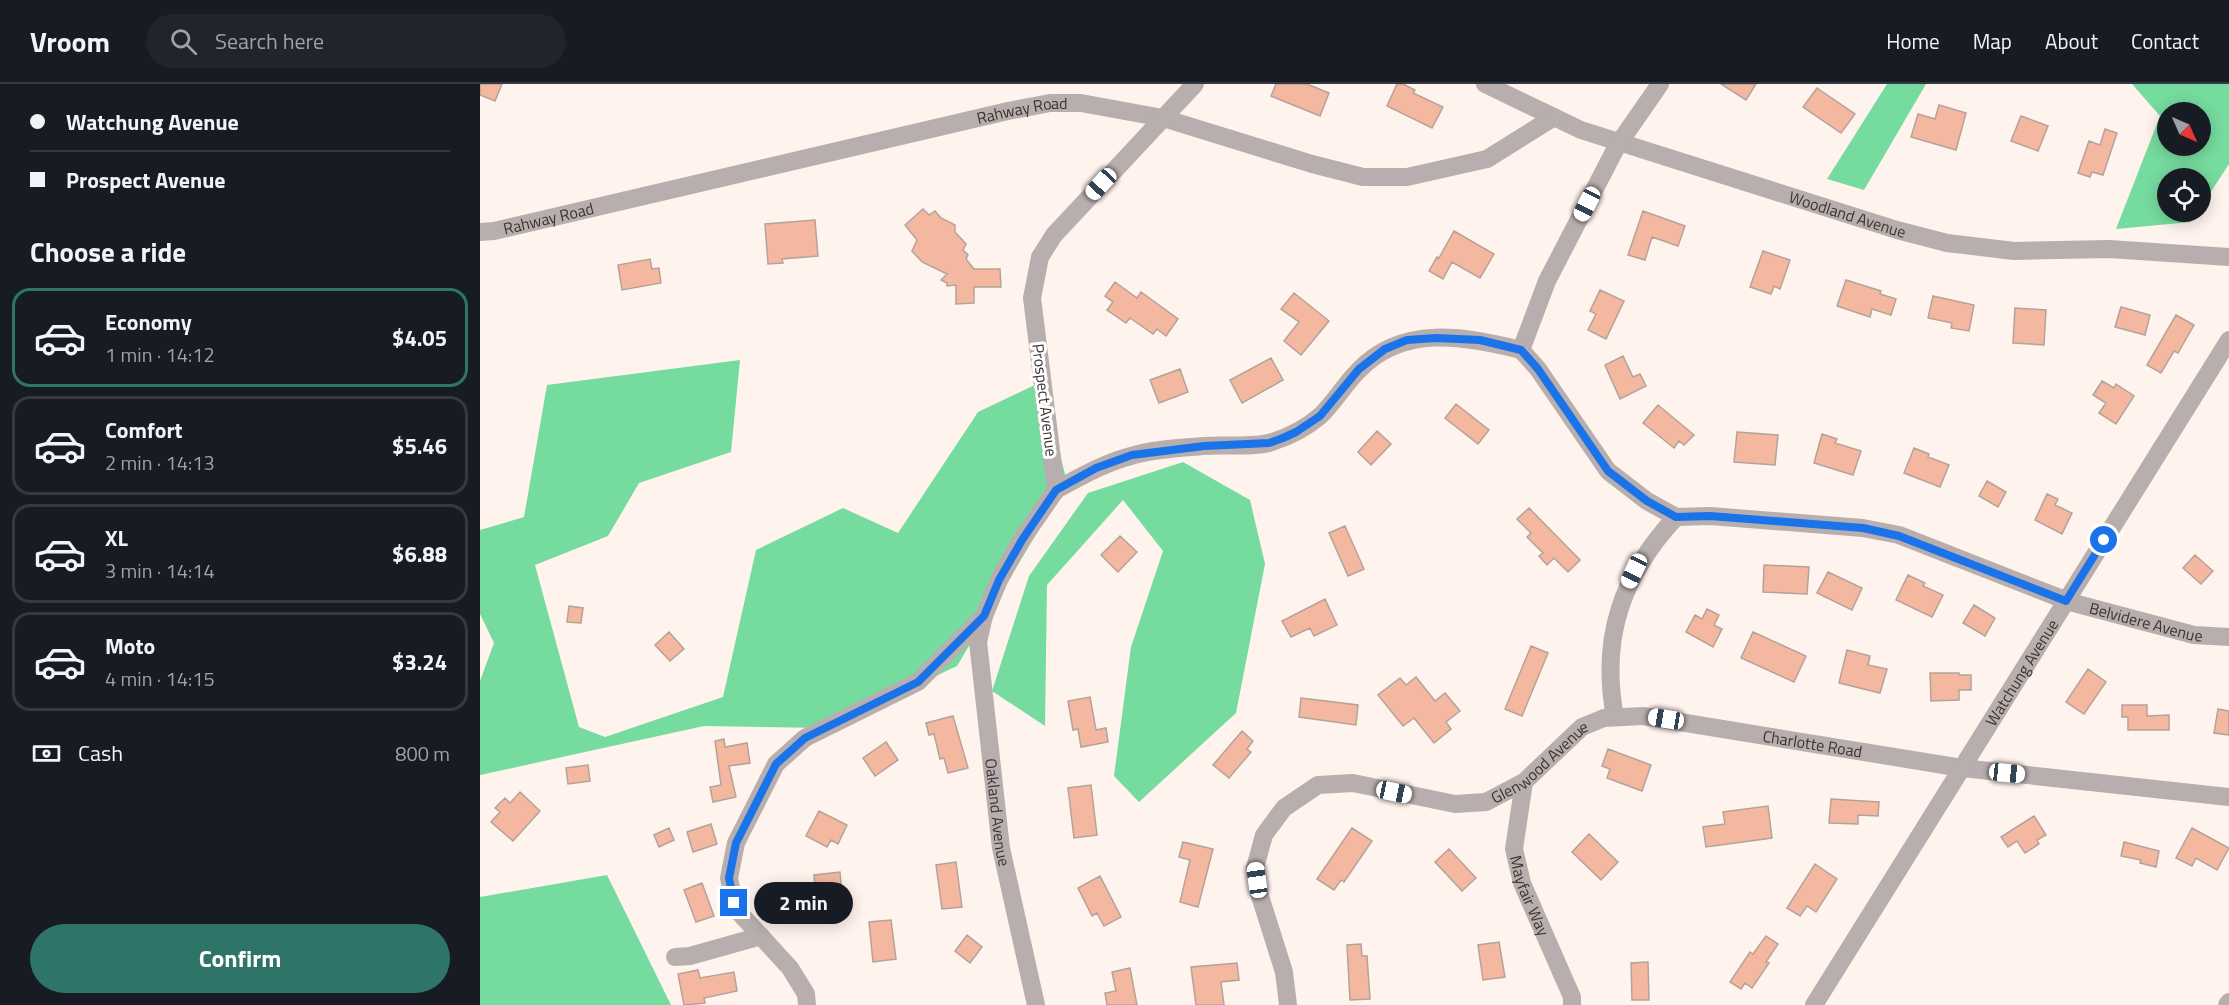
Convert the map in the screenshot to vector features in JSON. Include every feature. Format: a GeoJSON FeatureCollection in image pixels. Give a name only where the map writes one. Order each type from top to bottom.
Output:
{"type":"FeatureCollection","features":[{"type":"Feature","properties":{"kind":"street","name":"Prospect Avenue"},"geometry":{"type":"LineString","coordinates":[[1056,490],[1032,298],[1040,257],[1054,235],[1195,84]]}},
{"type":"Feature","properties":{"kind":"street","name":"Woodland Avenue"},"geometry":{"type":"LineString","coordinates":[[1485,84],[1581,130],[1897,230],[1947,243],[2014,251],[2109,249],[2229,257]]}},
{"type":"Feature","properties":{"kind":"street"},"geometry":{"type":"LineString","coordinates":[[1521,350],[1547,281],[1620,142],[1660,84]]}},
{"type":"Feature","properties":{"kind":"street","name":"Rahway Road"},"geometry":{"type":"LineString","coordinates":[[480,232],[494,231],[1050,103],[1081,103],[1163,118],[1312,164],[1363,177],[1407,177],[1487,159],[1554,117]]}},
{"type":"Feature","properties":{"kind":"street"},"geometry":{"type":"LineString","coordinates":[[807,1005],[806,994],[790,968],[735,908],[729,878],[736,843],[776,764],[805,738],[918,682],[984,616],[999,580],[1022,540],[1056,490],[1096,468],[1132,455],[1204,446],[1269,443],[1296,432],[1320,416],[1359,369],[1385,349],[1407,340],[1436,338],[1480,340],[1521,350],[1538,369],[1608,471],[1647,501],[1676,517],[1659,535],[1640,562],[1625,591],[1618,612],[1610,656],[1615,717]]}},
{"type":"Feature","properties":{"kind":"street","name":"Watchung Avenue"},"geometry":{"type":"LineString","coordinates":[[1814,1005],[2229,340]]}},
{"type":"Feature","properties":{"kind":"street","name":"Belvidere Avenue"},"geometry":{"type":"LineString","coordinates":[[1676,517],[1710,516],[1872,530],[1899,536],[2066,601],[2194,635],[2229,637]]}},
{"type":"Feature","properties":{"kind":"street","name":"Oakland Avenue"},"geometry":{"type":"LineString","coordinates":[[984,616],[978,642],[1001,848],[1036,1005]]}},
{"type":"Feature","properties":{"kind":"street","name":"Charlotte Road"},"geometry":{"type":"LineString","coordinates":[[1615,717],[1643,716],[1962,768],[2229,796]]}},
{"type":"Feature","properties":{"kind":"street","name":"Glenwood Avenue"},"geometry":{"type":"LineString","coordinates":[[1288,1005],[1284,972],[1259,893],[1255,868],[1264,835],[1284,808],[1318,785],[1353,783],[1455,804],[1486,802],[1524,782],[1582,727],[1604,718],[1615,717]]}},
{"type":"Feature","properties":{"kind":"street","name":"Mayfair Way"},"geometry":{"type":"LineString","coordinates":[[1524,782],[1515,849],[1522,883],[1572,997],[1572,1005]]}},
{"type":"Feature","properties":{"kind":"street"},"geometry":{"type":"LineString","coordinates":[[675,957],[690,956],[761,936]]}},
{"type":"Feature","properties":{"kind":"green space"},"geometry":{"type":"Polygon","coordinates":[[[1887,84],[1926,84],[1864,190],[1827,179],[1887,84]]]}},
{"type":"Feature","properties":{"kind":"green space"},"geometry":{"type":"Polygon","coordinates":[[[2132,84],[2229,84],[2229,164],[2211,192],[2211,168],[2157,168],[2157,222],[2191,222],[2116,229],[2157,124],[2157,156],[2211,156],[2211,102],[2157,102],[2157,113],[2132,84]]]}},
{"type":"Feature","properties":{"kind":"green space"},"geometry":{"type":"Polygon","coordinates":[[[740,360],[731,452],[639,483],[608,536],[535,565],[579,727],[605,737],[723,697],[756,550],[843,508],[898,533],[978,412],[1043,381],[1067,483],[957,666],[825,728],[704,726],[480,775],[480,681],[494,643],[480,614],[480,530],[524,517],[547,385],[740,360]]]}},
{"type":"Feature","properties":{"kind":"green space"},"geometry":{"type":"Polygon","coordinates":[[[1183,462],[1250,500],[1265,564],[1236,713],[1139,802],[1114,776],[1131,647],[1163,551],[1123,500],[1047,585],[1045,726],[992,691],[1029,576],[1088,493],[1183,462]]]}},
{"type":"Feature","properties":{"kind":"green space"},"geometry":{"type":"Polygon","coordinates":[[[607,875],[671,1005],[480,1005],[480,897],[607,875]]]}},
{"type":"Feature","properties":{"kind":"building"},"geometry":{"type":"Polygon","coordinates":[[[480,84],[502,84],[495,101],[480,95],[480,84]]]}},
{"type":"Feature","properties":{"kind":"building"},"geometry":{"type":"Polygon","coordinates":[[[1276,84],[1307,84],[1329,93],[1320,116],[1271,96],[1276,84]]]}},
{"type":"Feature","properties":{"kind":"building"},"geometry":{"type":"Polygon","coordinates":[[[1397,84],[1403,84],[1415,90],[1413,93],[1443,107],[1432,128],[1387,106],[1397,84]]]}},
{"type":"Feature","properties":{"kind":"building"},"geometry":{"type":"Polygon","coordinates":[[[1721,84],[1756,84],[1746,100],[1721,84]]]}},
{"type":"Feature","properties":{"kind":"building"},"geometry":{"type":"Polygon","coordinates":[[[1817,88],[1855,114],[1841,133],[1803,107],[1817,88]]]}},
{"type":"Feature","properties":{"kind":"building"},"geometry":{"type":"Polygon","coordinates":[[[1939,105],[1966,113],[1956,150],[1911,137],[1918,114],[1935,119],[1939,105]]]}},
{"type":"Feature","properties":{"kind":"building"},"geometry":{"type":"Polygon","coordinates":[[[2021,116],[2048,126],[2038,151],[2011,141],[2021,116]]]}},
{"type":"Feature","properties":{"kind":"building"},"geometry":{"type":"Polygon","coordinates":[[[2105,129],[2117,133],[2103,175],[2092,172],[2090,177],[2078,173],[2089,141],[2100,145],[2105,129]]]}},
{"type":"Feature","properties":{"kind":"building"},"geometry":{"type":"Polygon","coordinates":[[[923,209],[929,215],[935,211],[941,218],[955,225],[955,232],[966,244],[963,250],[968,255],[966,259],[974,269],[1000,269],[1001,287],[974,287],[974,303],[956,304],[956,285],[947,286],[947,283],[941,280],[947,274],[922,262],[912,251],[917,240],[905,225],[923,209]]]}},
{"type":"Feature","properties":{"kind":"building"},"geometry":{"type":"Polygon","coordinates":[[[1643,211],[1685,226],[1678,246],[1652,237],[1645,260],[1628,255],[1643,211]]]}},
{"type":"Feature","properties":{"kind":"building"},"geometry":{"type":"Polygon","coordinates":[[[815,220],[818,256],[782,259],[783,263],[768,264],[765,224],[815,220]]]}},
{"type":"Feature","properties":{"kind":"building"},"geometry":{"type":"Polygon","coordinates":[[[1454,231],[1494,254],[1480,278],[1452,262],[1443,279],[1429,271],[1454,231]]]}},
{"type":"Feature","properties":{"kind":"building"},"geometry":{"type":"Polygon","coordinates":[[[1763,251],[1790,260],[1780,289],[1774,286],[1771,294],[1750,287],[1763,251]]]}},
{"type":"Feature","properties":{"kind":"building"},"geometry":{"type":"Polygon","coordinates":[[[650,259],[652,269],[659,268],[661,283],[622,290],[618,265],[650,259]]]}},
{"type":"Feature","properties":{"kind":"building"},"geometry":{"type":"Polygon","coordinates":[[[1846,280],[1881,291],[1880,294],[1896,299],[1891,315],[1872,309],[1870,317],[1837,306],[1846,280]]]}},
{"type":"Feature","properties":{"kind":"building"},"geometry":{"type":"Polygon","coordinates":[[[1115,282],[1137,298],[1141,292],[1178,319],[1166,336],[1157,329],[1153,334],[1130,318],[1126,323],[1107,310],[1113,302],[1105,296],[1115,282]]]}},
{"type":"Feature","properties":{"kind":"building"},"geometry":{"type":"Polygon","coordinates":[[[1600,290],[1624,301],[1606,339],[1588,330],[1596,314],[1590,311],[1600,290]]]}},
{"type":"Feature","properties":{"kind":"building"},"geometry":{"type":"Polygon","coordinates":[[[1294,293],[1329,321],[1301,355],[1284,341],[1299,322],[1281,309],[1294,293]]]}},
{"type":"Feature","properties":{"kind":"building"},"geometry":{"type":"Polygon","coordinates":[[[1933,296],[1974,305],[1969,331],[1951,328],[1952,323],[1928,318],[1933,296]]]}},
{"type":"Feature","properties":{"kind":"building"},"geometry":{"type":"Polygon","coordinates":[[[2121,307],[2150,315],[2145,335],[2115,327],[2121,307]]]}},
{"type":"Feature","properties":{"kind":"building"},"geometry":{"type":"Polygon","coordinates":[[[2015,308],[2046,310],[2044,345],[2013,343],[2015,308]]]}},
{"type":"Feature","properties":{"kind":"building"},"geometry":{"type":"Polygon","coordinates":[[[2176,315],[2194,325],[2178,353],[2174,351],[2161,373],[2147,365],[2176,315]]]}},
{"type":"Feature","properties":{"kind":"building"},"geometry":{"type":"Polygon","coordinates":[[[1623,356],[1633,377],[1640,374],[1646,386],[1620,399],[1605,365],[1623,356]]]}},
{"type":"Feature","properties":{"kind":"building"},"geometry":{"type":"Polygon","coordinates":[[[1271,358],[1283,380],[1242,403],[1230,380],[1271,358]]]}},
{"type":"Feature","properties":{"kind":"building"},"geometry":{"type":"Polygon","coordinates":[[[1180,369],[1188,392],[1159,403],[1150,380],[1180,369]]]}},
{"type":"Feature","properties":{"kind":"building"},"geometry":{"type":"Polygon","coordinates":[[[2102,381],[2114,388],[2116,384],[2134,396],[2116,424],[2099,413],[2106,403],[2093,395],[2102,381]]]}},
{"type":"Feature","properties":{"kind":"building"},"geometry":{"type":"Polygon","coordinates":[[[1456,404],[1489,430],[1478,444],[1445,418],[1456,404]]]}},
{"type":"Feature","properties":{"kind":"building"},"geometry":{"type":"Polygon","coordinates":[[[1658,405],[1694,435],[1684,445],[1679,441],[1674,448],[1643,423],[1658,405]]]}},
{"type":"Feature","properties":{"kind":"building"},"geometry":{"type":"Polygon","coordinates":[[[1377,431],[1391,444],[1371,465],[1358,452],[1377,431]]]}},
{"type":"Feature","properties":{"kind":"building"},"geometry":{"type":"Polygon","coordinates":[[[1737,432],[1778,435],[1775,465],[1734,462],[1737,432]]]}},
{"type":"Feature","properties":{"kind":"building"},"geometry":{"type":"Polygon","coordinates":[[[1822,434],[1837,439],[1835,443],[1861,451],[1853,475],[1814,463],[1822,434]]]}},
{"type":"Feature","properties":{"kind":"building"},"geometry":{"type":"Polygon","coordinates":[[[1914,448],[1929,454],[1928,457],[1949,465],[1940,487],[1904,473],[1914,448]]]}},
{"type":"Feature","properties":{"kind":"building"},"geometry":{"type":"Polygon","coordinates":[[[1987,481],[2006,492],[1998,507],[1979,496],[1987,481]]]}},
{"type":"Feature","properties":{"kind":"building"},"geometry":{"type":"Polygon","coordinates":[[[2047,494],[2058,499],[2055,505],[2072,513],[2062,534],[2035,520],[2047,494]]]}},
{"type":"Feature","properties":{"kind":"building"},"geometry":{"type":"Polygon","coordinates":[[[1529,508],[1580,560],[1568,572],[1554,558],[1547,565],[1539,556],[1543,553],[1527,537],[1531,533],[1517,519],[1529,508]]]}},
{"type":"Feature","properties":{"kind":"building"},"geometry":{"type":"Polygon","coordinates":[[[1345,526],[1364,569],[1348,576],[1329,533],[1345,526]]]}},
{"type":"Feature","properties":{"kind":"building"},"geometry":{"type":"Polygon","coordinates":[[[1120,536],[1137,552],[1118,572],[1101,555],[1120,536]]]}},
{"type":"Feature","properties":{"kind":"building"},"geometry":{"type":"Polygon","coordinates":[[[2195,555],[2213,571],[2201,584],[2183,568],[2195,555]]]}},
{"type":"Feature","properties":{"kind":"building"},"geometry":{"type":"Polygon","coordinates":[[[1764,565],[1809,567],[1807,594],[1763,592],[1764,565]]]}},
{"type":"Feature","properties":{"kind":"building"},"geometry":{"type":"Polygon","coordinates":[[[1828,572],[1862,588],[1852,610],[1817,593],[1828,572]]]}},
{"type":"Feature","properties":{"kind":"building"},"geometry":{"type":"Polygon","coordinates":[[[1908,575],[1925,583],[1923,586],[1943,595],[1932,617],[1896,600],[1908,575]]]}},
{"type":"Feature","properties":{"kind":"building"},"geometry":{"type":"Polygon","coordinates":[[[1325,599],[1337,625],[1314,636],[1310,628],[1291,637],[1282,621],[1325,599]]]}},
{"type":"Feature","properties":{"kind":"building"},"geometry":{"type":"Polygon","coordinates":[[[1974,605],[1995,618],[1985,636],[1963,623],[1974,605]]]}},
{"type":"Feature","properties":{"kind":"building"},"geometry":{"type":"Polygon","coordinates":[[[569,606],[583,608],[581,623],[567,622],[569,606]]]}},
{"type":"Feature","properties":{"kind":"building"},"geometry":{"type":"Polygon","coordinates":[[[1707,609],[1719,615],[1714,625],[1722,629],[1713,647],[1686,632],[1695,615],[1702,619],[1707,609]]]}},
{"type":"Feature","properties":{"kind":"building"},"geometry":{"type":"Polygon","coordinates":[[[669,632],[684,649],[670,661],[655,645],[669,632]]]}},
{"type":"Feature","properties":{"kind":"building"},"geometry":{"type":"Polygon","coordinates":[[[1753,632],[1806,656],[1794,682],[1741,658],[1753,632]]]}},
{"type":"Feature","properties":{"kind":"building"},"geometry":{"type":"Polygon","coordinates":[[[1531,646],[1548,653],[1522,716],[1505,709],[1531,646]]]}},
{"type":"Feature","properties":{"kind":"building"},"geometry":{"type":"Polygon","coordinates":[[[1847,650],[1870,656],[1868,665],[1887,669],[1880,693],[1839,683],[1847,650]]]}},
{"type":"Feature","properties":{"kind":"building"},"geometry":{"type":"Polygon","coordinates":[[[2088,669],[2106,682],[2084,714],[2066,702],[2088,669]]]}},
{"type":"Feature","properties":{"kind":"building"},"geometry":{"type":"Polygon","coordinates":[[[1930,673],[1971,675],[1971,690],[1959,690],[1959,700],[1931,701],[1930,673]]]}},
{"type":"Feature","properties":{"kind":"building"},"geometry":{"type":"Polygon","coordinates":[[[1416,677],[1435,701],[1445,693],[1460,711],[1446,722],[1451,729],[1434,743],[1414,718],[1403,726],[1378,695],[1400,678],[1406,685],[1416,677]]]}},
{"type":"Feature","properties":{"kind":"building"},"geometry":{"type":"Polygon","coordinates":[[[1090,697],[1096,730],[1106,728],[1108,742],[1081,747],[1078,729],[1073,730],[1068,701],[1090,697]]]}},
{"type":"Feature","properties":{"kind":"building"},"geometry":{"type":"Polygon","coordinates":[[[1301,698],[1358,705],[1356,725],[1299,717],[1301,698]]]}},
{"type":"Feature","properties":{"kind":"building"},"geometry":{"type":"Polygon","coordinates":[[[2122,705],[2147,705],[2147,716],[2169,715],[2169,730],[2128,730],[2128,717],[2122,717],[2122,705]]]}},
{"type":"Feature","properties":{"kind":"building"},"geometry":{"type":"Polygon","coordinates":[[[2218,709],[2229,711],[2229,735],[2214,733],[2218,709]]]}},
{"type":"Feature","properties":{"kind":"building"},"geometry":{"type":"Polygon","coordinates":[[[953,716],[968,768],[948,773],[944,758],[940,759],[934,734],[929,735],[926,723],[953,716]]]}},
{"type":"Feature","properties":{"kind":"building"},"geometry":{"type":"Polygon","coordinates":[[[1242,731],[1253,741],[1247,749],[1251,752],[1229,778],[1213,765],[1242,731]]]}},
{"type":"Feature","properties":{"kind":"building"},"geometry":{"type":"Polygon","coordinates":[[[724,739],[725,747],[747,743],[750,763],[729,766],[736,797],[713,802],[710,787],[721,785],[715,741],[724,739]]]}},
{"type":"Feature","properties":{"kind":"building"},"geometry":{"type":"Polygon","coordinates":[[[886,742],[898,760],[875,776],[863,758],[886,742]]]}},
{"type":"Feature","properties":{"kind":"building"},"geometry":{"type":"Polygon","coordinates":[[[1608,749],[1651,765],[1642,791],[1607,778],[1610,769],[1602,766],[1608,749]]]}},
{"type":"Feature","properties":{"kind":"building"},"geometry":{"type":"Polygon","coordinates":[[[588,765],[590,781],[568,784],[566,768],[588,765]]]}},
{"type":"Feature","properties":{"kind":"building"},"geometry":{"type":"Polygon","coordinates":[[[1091,785],[1097,835],[1074,838],[1068,788],[1091,785]]]}},
{"type":"Feature","properties":{"kind":"building"},"geometry":{"type":"Polygon","coordinates":[[[520,792],[540,811],[513,841],[491,822],[500,812],[495,808],[505,798],[510,803],[520,792]]]}},
{"type":"Feature","properties":{"kind":"building"},"geometry":{"type":"Polygon","coordinates":[[[1831,799],[1879,802],[1878,816],[1858,815],[1858,824],[1829,823],[1831,799]]]}},
{"type":"Feature","properties":{"kind":"building"},"geometry":{"type":"Polygon","coordinates":[[[1768,806],[1772,838],[1706,847],[1703,827],[1725,824],[1723,812],[1768,806]]]}},
{"type":"Feature","properties":{"kind":"building"},"geometry":{"type":"Polygon","coordinates":[[[819,811],[847,825],[838,844],[831,840],[827,847],[806,836],[819,811]]]}},
{"type":"Feature","properties":{"kind":"building"},"geometry":{"type":"Polygon","coordinates":[[[2034,816],[2046,835],[2037,840],[2039,844],[2025,853],[2017,841],[2008,847],[2001,837],[2034,816]]]}},
{"type":"Feature","properties":{"kind":"building"},"geometry":{"type":"Polygon","coordinates":[[[711,824],[717,844],[693,852],[687,832],[711,824]]]}},
{"type":"Feature","properties":{"kind":"building"},"geometry":{"type":"Polygon","coordinates":[[[669,828],[674,840],[659,847],[654,835],[669,828]]]}},
{"type":"Feature","properties":{"kind":"building"},"geometry":{"type":"Polygon","coordinates":[[[1352,828],[1372,841],[1344,882],[1341,880],[1334,890],[1317,879],[1352,828]]]}},
{"type":"Feature","properties":{"kind":"building"},"geometry":{"type":"Polygon","coordinates":[[[2192,828],[2229,848],[2217,870],[2196,858],[2192,866],[2176,858],[2192,828]]]}},
{"type":"Feature","properties":{"kind":"building"},"geometry":{"type":"Polygon","coordinates":[[[1589,834],[1618,862],[1601,880],[1572,852],[1589,834]]]}},
{"type":"Feature","properties":{"kind":"building"},"geometry":{"type":"Polygon","coordinates":[[[1183,842],[1213,849],[1198,907],[1180,902],[1190,860],[1179,857],[1183,842]]]}},
{"type":"Feature","properties":{"kind":"building"},"geometry":{"type":"Polygon","coordinates":[[[2124,842],[2159,851],[2156,867],[2140,863],[2141,860],[2121,856],[2124,842]]]}},
{"type":"Feature","properties":{"kind":"building"},"geometry":{"type":"Polygon","coordinates":[[[1449,849],[1476,878],[1462,891],[1435,862],[1449,849]]]}},
{"type":"Feature","properties":{"kind":"building"},"geometry":{"type":"Polygon","coordinates":[[[956,862],[962,907],[942,909],[936,865],[956,862]]]}},
{"type":"Feature","properties":{"kind":"building"},"geometry":{"type":"Polygon","coordinates":[[[1815,864],[1837,879],[1816,912],[1807,906],[1800,916],[1787,908],[1815,864]]]}},
{"type":"Feature","properties":{"kind":"building"},"geometry":{"type":"Polygon","coordinates":[[[840,872],[842,895],[816,897],[814,875],[840,872]]]}},
{"type":"Feature","properties":{"kind":"building"},"geometry":{"type":"Polygon","coordinates":[[[1100,876],[1121,917],[1104,926],[1097,913],[1092,916],[1078,888],[1100,876]]]}},
{"type":"Feature","properties":{"kind":"building"},"geometry":{"type":"Polygon","coordinates":[[[702,883],[714,916],[696,922],[684,890],[702,883]]]}},
{"type":"Feature","properties":{"kind":"building"},"geometry":{"type":"Polygon","coordinates":[[[891,920],[896,959],[873,962],[869,922],[891,920]]]}},
{"type":"Feature","properties":{"kind":"building"},"geometry":{"type":"Polygon","coordinates":[[[967,935],[982,947],[970,963],[955,951],[967,935]]]}},
{"type":"Feature","properties":{"kind":"building"},"geometry":{"type":"Polygon","coordinates":[[[1766,936],[1778,944],[1766,962],[1769,963],[1752,988],[1745,983],[1741,989],[1730,982],[1750,952],[1753,954],[1766,936]]]}},
{"type":"Feature","properties":{"kind":"building"},"geometry":{"type":"Polygon","coordinates":[[[1499,942],[1505,977],[1483,980],[1478,945],[1499,942]]]}},
{"type":"Feature","properties":{"kind":"building"},"geometry":{"type":"Polygon","coordinates":[[[1361,944],[1362,956],[1367,956],[1370,999],[1350,1000],[1347,945],[1361,944]]]}},
{"type":"Feature","properties":{"kind":"building"},"geometry":{"type":"Polygon","coordinates":[[[1648,962],[1649,1000],[1632,1000],[1631,963],[1648,962]]]}},
{"type":"Feature","properties":{"kind":"building"},"geometry":{"type":"Polygon","coordinates":[[[1237,963],[1239,980],[1221,982],[1224,1005],[1196,1005],[1191,967],[1237,963]]]}},
{"type":"Feature","properties":{"kind":"building"},"geometry":{"type":"Polygon","coordinates":[[[1130,968],[1137,1005],[1107,1005],[1105,993],[1116,991],[1112,972],[1130,968]]]}},
{"type":"Feature","properties":{"kind":"building"},"geometry":{"type":"Polygon","coordinates":[[[698,970],[700,978],[734,972],[737,991],[704,998],[705,1003],[684,1005],[678,974],[698,970]]]}},
{"type":"Feature","properties":{"kind":"route"},"geometry":{"type":"LineString","coordinates":[[734,903],[729,878],[736,843],[776,764],[805,738],[918,682],[984,616],[999,580],[1022,540],[1056,490],[1096,468],[1132,455],[1204,446],[1269,443],[1283,438],[1320,416],[1359,369],[1385,349],[1407,340],[1436,338],[1480,340],[1521,350],[1538,369],[1608,471],[1647,501],[1676,517],[1710,516],[1881,531],[2066,601],[2104,540]]}}]}
